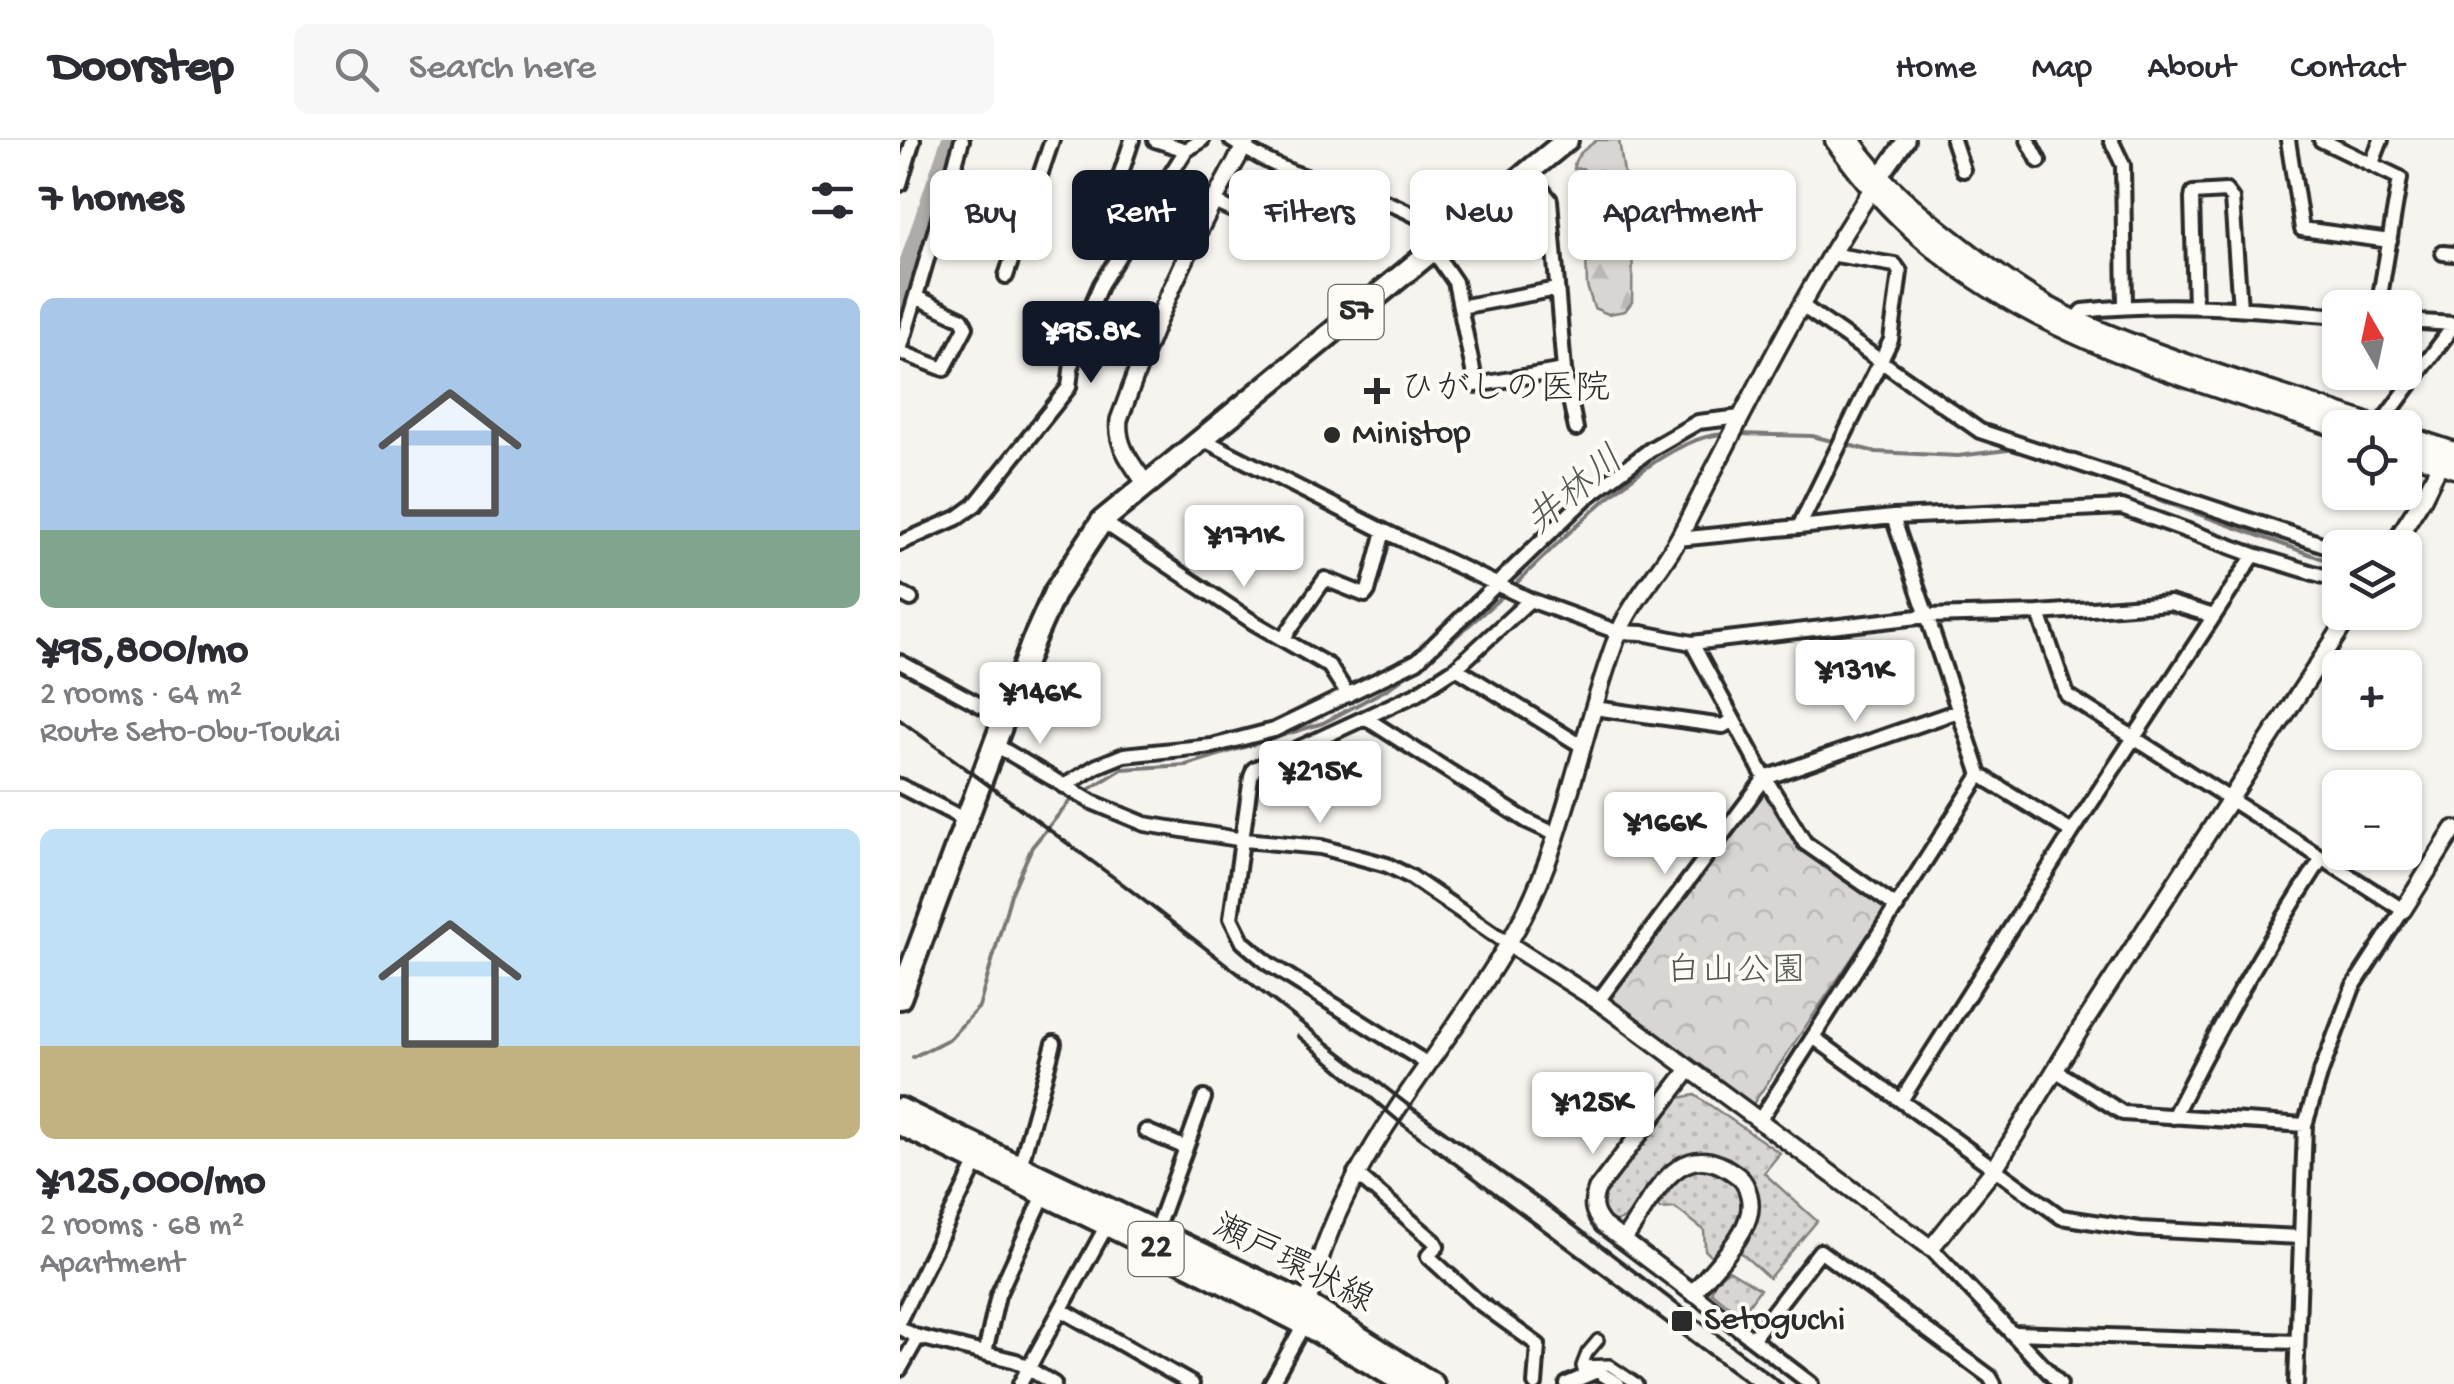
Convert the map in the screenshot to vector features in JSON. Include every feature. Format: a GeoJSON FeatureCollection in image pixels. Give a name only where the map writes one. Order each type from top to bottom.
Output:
{"type":"FeatureCollection","features":[{"type":"Feature","properties":{"kind":"main road","name":"57"},"geometry":{"type":"LineString","coordinates":[[1530,170],[1566,140]]}},
{"type":"Feature","properties":{"kind":"main road"},"geometry":{"type":"LineString","coordinates":[[1835,140],[1876,181],[1986,268],[2126,358],[2322,422]]}},
{"type":"Feature","properties":{"kind":"main road"},"geometry":{"type":"LineString","coordinates":[[1850,140],[1876,181]]}},
{"type":"Feature","properties":{"kind":"main road","name":"57"},"geometry":{"type":"LineString","coordinates":[[900,998],[911,948],[1055,592],[1102,521],[1420,260]]}},
{"type":"Feature","properties":{"kind":"main road"},"geometry":{"type":"LineString","coordinates":[[2071,326],[2329,410]]}},
{"type":"Feature","properties":{"kind":"main road"},"geometry":{"type":"LineString","coordinates":[[2422,444],[2449,458]]}},
{"type":"Feature","properties":{"kind":"main road"},"geometry":{"type":"LineString","coordinates":[[2422,454],[2449,458]]}},
{"type":"Feature","properties":{"kind":"main road","name":"瀬戸環状線"},"geometry":{"type":"LineString","coordinates":[[900,1109],[1155,1232],[1433,1384]]}},
{"type":"Feature","properties":{"kind":"main road","name":"瀬戸環状線"},"geometry":{"type":"LineString","coordinates":[[900,1124],[1107,1225],[1306,1314],[1406,1384]]}},
{"type":"Feature","properties":{"kind":"street"},"geometry":{"type":"LineString","coordinates":[[900,184],[913,140]]}},
{"type":"Feature","properties":{"kind":"street"},"geometry":{"type":"LineString","coordinates":[[916,298],[962,319],[966,327],[944,369],[900,351],[962,140]]}},
{"type":"Feature","properties":{"kind":"street"},"geometry":{"type":"LineString","coordinates":[[1006,276],[1052,140]]}},
{"type":"Feature","properties":{"kind":"street"},"geometry":{"type":"LineString","coordinates":[[1122,170],[1132,140]]}},
{"type":"Feature","properties":{"kind":"street"},"geometry":{"type":"LineString","coordinates":[[1154,140],[1186,150]]}},
{"type":"Feature","properties":{"kind":"street"},"geometry":{"type":"LineString","coordinates":[[1173,170],[1186,150],[1202,140]]}},
{"type":"Feature","properties":{"kind":"street"},"geometry":{"type":"LineString","coordinates":[[1271,1384],[1306,1314],[1327,1242],[1355,1173],[1507,943],[1540,882],[1618,632],[1678,539],[1830,254],[1906,140]]}},
{"type":"Feature","properties":{"kind":"street"},"geometry":{"type":"LineString","coordinates":[[1953,140],[1963,170]]}},
{"type":"Feature","properties":{"kind":"street"},"geometry":{"type":"LineString","coordinates":[[2028,140],[2039,161]]}},
{"type":"Feature","properties":{"kind":"street"},"geometry":{"type":"LineString","coordinates":[[2111,140],[2123,165],[2124,306]]}},
{"type":"Feature","properties":{"kind":"street"},"geometry":{"type":"LineString","coordinates":[[2288,140],[2302,229],[2390,241]]}},
{"type":"Feature","properties":{"kind":"street"},"geometry":{"type":"LineString","coordinates":[[2372,163],[2381,140]]}},
{"type":"Feature","properties":{"kind":"street"},"geometry":{"type":"LineString","coordinates":[[2325,141],[2400,178],[2381,290]]}},
{"type":"Feature","properties":{"kind":"street"},"geometry":{"type":"LineString","coordinates":[[1146,484],[1123,450],[1119,420],[1160,312],[1241,143],[1289,170],[1354,190],[1410,214]]}},
{"type":"Feature","properties":{"kind":"street"},"geometry":{"type":"LineString","coordinates":[[2195,305],[2192,198],[2194,193],[2226,191],[2232,198],[2240,308]]}},
{"type":"Feature","properties":{"kind":"street"},"geometry":{"type":"LineString","coordinates":[[1548,195],[1564,370],[1576,429]]}},
{"type":"Feature","properties":{"kind":"street"},"geometry":{"type":"LineString","coordinates":[[1212,201],[1229,209]]}},
{"type":"Feature","properties":{"kind":"street"},"geometry":{"type":"LineString","coordinates":[[1798,527],[1891,340],[1900,272],[1894,264],[1830,254]]}},
{"type":"Feature","properties":{"kind":"street"},"geometry":{"type":"LineString","coordinates":[[900,543],[958,518],[975,505],[1038,430],[1069,387],[1074,346],[1100,284],[1115,260]]}},
{"type":"Feature","properties":{"kind":"street"},"geometry":{"type":"LineString","coordinates":[[1446,260],[1455,282],[1476,385],[1564,370]]}},
{"type":"Feature","properties":{"kind":"street"},"geometry":{"type":"LineString","coordinates":[[1460,307],[1557,288]]}},
{"type":"Feature","properties":{"kind":"street"},"geometry":{"type":"LineString","coordinates":[[1801,305],[1980,431],[2322,544]]}},
{"type":"Feature","properties":{"kind":"street"},"geometry":{"type":"LineString","coordinates":[[2071,326],[2083,311],[2124,306],[2195,305],[2322,315]]}},
{"type":"Feature","properties":{"kind":"street"},"geometry":{"type":"LineString","coordinates":[[2422,321],[2454,324]]}},
{"type":"Feature","properties":{"kind":"street"},"geometry":{"type":"LineString","coordinates":[[2392,410],[2454,324]]}},
{"type":"Feature","properties":{"kind":"street"},"geometry":{"type":"LineString","coordinates":[[1064,786],[1097,766],[1124,756],[1249,739],[1416,661],[1454,629],[1586,498],[1652,449],[1698,422],[1739,419]]}},
{"type":"Feature","properties":{"kind":"street"},"geometry":{"type":"LineString","coordinates":[[1202,439],[1530,600],[1618,632],[1692,644],[1926,616],[2039,613],[2170,603],[2214,616]]}},
{"type":"Feature","properties":{"kind":"street"},"geometry":{"type":"LineString","coordinates":[[2403,530],[2449,458]]}},
{"type":"Feature","properties":{"kind":"street"},"geometry":{"type":"LineString","coordinates":[[1678,539],[1893,517],[2122,506],[2322,576]]}},
{"type":"Feature","properties":{"kind":"street"},"geometry":{"type":"LineString","coordinates":[[1893,517],[1980,775],[2072,832]]}},
{"type":"Feature","properties":{"kind":"street"},"geometry":{"type":"LineString","coordinates":[[1102,521],[1328,666],[1348,695]]}},
{"type":"Feature","properties":{"kind":"street"},"geometry":{"type":"LineString","coordinates":[[1283,639],[1325,579],[1364,594],[1368,591],[1384,531]]}},
{"type":"Feature","properties":{"kind":"street"},"geometry":{"type":"LineString","coordinates":[[1902,1099],[2133,736],[2254,555]]}},
{"type":"Feature","properties":{"kind":"street"},"geometry":{"type":"LineString","coordinates":[[1428,1064],[1269,964],[1243,942],[1232,918],[1250,776],[1254,768],[1416,694],[1456,668],[1530,600]]}},
{"type":"Feature","properties":{"kind":"street"},"geometry":{"type":"LineString","coordinates":[[2039,613],[2067,695],[2322,858],[2269,938],[2174,1117]]}},
{"type":"Feature","properties":{"kind":"street"},"geometry":{"type":"LineString","coordinates":[[1931,1248],[1995,1168],[2340,630]]}},
{"type":"Feature","properties":{"kind":"street"},"geometry":{"type":"LineString","coordinates":[[1692,644],[1804,843],[1897,907]]}},
{"type":"Feature","properties":{"kind":"street"},"geometry":{"type":"LineString","coordinates":[[900,662],[1004,718]]}},
{"type":"Feature","properties":{"kind":"street"},"geometry":{"type":"LineString","coordinates":[[1456,668],[1582,746]]}},
{"type":"Feature","properties":{"kind":"street"},"geometry":{"type":"LineString","coordinates":[[1594,708],[1724,726],[1734,720]]}},
{"type":"Feature","properties":{"kind":"street"},"geometry":{"type":"LineString","coordinates":[[1598,1001],[1765,778],[1958,711]]}},
{"type":"Feature","properties":{"kind":"street"},"geometry":{"type":"LineString","coordinates":[[1366,719],[1527,822],[1555,834]]}},
{"type":"Feature","properties":{"kind":"street"},"geometry":{"type":"LineString","coordinates":[[994,744],[1092,802],[1145,824],[1244,840],[1321,847],[1387,865],[1410,877],[1598,1001],[1931,1248],[2060,1384]]}},
{"type":"Feature","properties":{"kind":"street"},"geometry":{"type":"LineString","coordinates":[[1759,1121],[1980,775]]}},
{"type":"Feature","properties":{"kind":"street"},"geometry":{"type":"LineString","coordinates":[[900,786],[966,820]]}},
{"type":"Feature","properties":{"kind":"street"},"geometry":{"type":"LineString","coordinates":[[2296,1384],[2305,1125],[2353,988],[2454,829]]}},
{"type":"Feature","properties":{"kind":"street"},"geometry":{"type":"LineString","coordinates":[[2341,870],[2403,910]]}},
{"type":"Feature","properties":{"kind":"street"},"geometry":{"type":"LineString","coordinates":[[1813,1036],[2062,1217],[2140,1230],[2301,1237]]}},
{"type":"Feature","properties":{"kind":"street"},"geometry":{"type":"LineString","coordinates":[[1020,1167],[1054,1043]]}},
{"type":"Feature","properties":{"kind":"street"},"geometry":{"type":"LineString","coordinates":[[1688,1070],[1597,1190],[1592,1200],[1595,1215],[1602,1225],[1811,1384]]}},
{"type":"Feature","properties":{"kind":"street"},"geometry":{"type":"LineString","coordinates":[[2055,1070],[2123,1113],[2305,1125]]}},
{"type":"Feature","properties":{"kind":"street"},"geometry":{"type":"LineString","coordinates":[[1155,1232],[1204,1098]]}},
{"type":"Feature","properties":{"kind":"street"},"geometry":{"type":"LineString","coordinates":[[1146,1131],[1184,1147]]}},
{"type":"Feature","properties":{"kind":"street"},"geometry":{"type":"LineString","coordinates":[[1624,1239],[1673,1170],[1692,1160],[1718,1162],[1742,1179],[1750,1196],[1751,1212],[1746,1226],[1693,1293]]}},
{"type":"Feature","properties":{"kind":"street"},"geometry":{"type":"LineString","coordinates":[[900,1318],[977,1162]]}},
{"type":"Feature","properties":{"kind":"street"},"geometry":{"type":"LineString","coordinates":[[1355,1173],[1434,1240],[1437,1246],[1428,1256],[1476,1301],[1538,1345],[1535,1384]]}},
{"type":"Feature","properties":{"kind":"street"},"geometry":{"type":"LineString","coordinates":[[985,1353],[998,1296],[1044,1195]]}},
{"type":"Feature","properties":{"kind":"street"},"geometry":{"type":"LineString","coordinates":[[1020,1384],[1107,1225]]}},
{"type":"Feature","properties":{"kind":"street"},"geometry":{"type":"LineString","coordinates":[[1752,1339],[1820,1250],[1990,1376],[1994,1384]]}},
{"type":"Feature","properties":{"kind":"street"},"geometry":{"type":"LineString","coordinates":[[1062,1310],[1192,1384]]}},
{"type":"Feature","properties":{"kind":"street"},"geometry":{"type":"LineString","coordinates":[[900,1328],[918,1337],[1029,1368],[1054,1384]]}},
{"type":"Feature","properties":{"kind":"street"},"geometry":{"type":"LineString","coordinates":[[2015,1333],[2298,1342]]}},
{"type":"Feature","properties":{"kind":"street"},"geometry":{"type":"LineString","coordinates":[[900,1369],[918,1337]]}},
{"type":"Feature","properties":{"kind":"street"},"geometry":{"type":"LineString","coordinates":[[1583,1370],[1587,1353],[1598,1340]]}},
{"type":"Feature","properties":{"kind":"street"},"geometry":{"type":"LineString","coordinates":[[1567,1384],[1583,1370],[1609,1365],[1637,1384]]}},
{"type":"Feature","properties":{"kind":"street"},"geometry":{"type":"LineString","coordinates":[[1583,1370],[1597,1371],[1618,1384]]}},
{"type":"Feature","properties":{"kind":"green space"},"geometry":{"type":"Polygon","coordinates":[[[1597,140],[1619,140],[1624,170],[1574,169],[1585,149],[1597,140]]]}},
{"type":"Feature","properties":{"kind":"green space"},"geometry":{"type":"Polygon","coordinates":[[[1586,260],[1633,260],[1632,302],[1625,311],[1608,314],[1594,308],[1587,286],[1586,260]]]}},
{"type":"Feature","properties":{"kind":"green space","name":"白山公園"},"geometry":{"type":"Polygon","coordinates":[[[1764,788],[1796,845],[1888,905],[1753,1104],[1608,997],[1764,788]]]}},
{"type":"Feature","properties":{"kind":"green space"},"geometry":{"type":"Polygon","coordinates":[[[1695,1095],[1780,1153],[1764,1173],[1817,1221],[1769,1278],[1739,1251],[1758,1222],[1757,1192],[1749,1175],[1729,1158],[1698,1152],[1664,1169],[1627,1217],[1612,1224],[1596,1204],[1597,1194],[1678,1098],[1695,1095]]]}},
{"type":"Feature","properties":{"kind":"green space"},"geometry":{"type":"Polygon","coordinates":[[[1704,1165],[1734,1183],[1741,1205],[1732,1230],[1712,1257],[1705,1250],[1704,1230],[1675,1208],[1658,1207],[1682,1173],[1704,1165]]]}},
{"type":"Feature","properties":{"kind":"green space"},"geometry":{"type":"Polygon","coordinates":[[[1729,1270],[1760,1289],[1741,1315],[1711,1292],[1716,1280],[1729,1270]]]}},
{"type":"Feature","properties":{"kind":"waterway"},"geometry":{"type":"LineString","coordinates":[[900,298],[954,140]]}},
{"type":"Feature","properties":{"kind":"waterway","name":"井林川"},"geometry":{"type":"LineString","coordinates":[[1512,587],[1643,470],[1701,438],[1728,434]]}},
{"type":"Feature","properties":{"kind":"waterway","name":"井林川"},"geometry":{"type":"LineString","coordinates":[[1738,434],[1812,436],[1876,452],[1958,456],[2016,449]]}},
{"type":"Feature","properties":{"kind":"waterway","name":"井林川"},"geometry":{"type":"LineString","coordinates":[[2062,465],[2322,559]]}},
{"type":"Feature","properties":{"kind":"waterway","name":"井林川"},"geometry":{"type":"LineString","coordinates":[[1085,792],[1122,769],[1186,765],[1323,723],[1389,688],[1437,653],[1505,594]]}},
{"type":"Feature","properties":{"kind":"waterway"},"geometry":{"type":"LineString","coordinates":[[913,1057],[949,1039],[979,1007],[1011,894],[1032,847],[1077,797]]}},
{"type":"Feature","properties":{"kind":"railway"},"geometry":{"type":"LineString","coordinates":[[900,720],[1782,1384]]}},
{"type":"Feature","properties":{"kind":"railway"},"geometry":{"type":"LineString","coordinates":[[1298,1036],[1402,1124],[1749,1384]]}},
{"type":"Feature","properties":{"kind":"place","name":"ひがしの医院"},"geometry":{"type":"Point","coordinates":[1377,391]}},
{"type":"Feature","properties":{"kind":"place","name":"Ministop"},"geometry":{"type":"Point","coordinates":[1332,435]}},
{"type":"Feature","properties":{"kind":"place","name":"Setoguchi"},"geometry":{"type":"Point","coordinates":[1682,1321]}}]}
